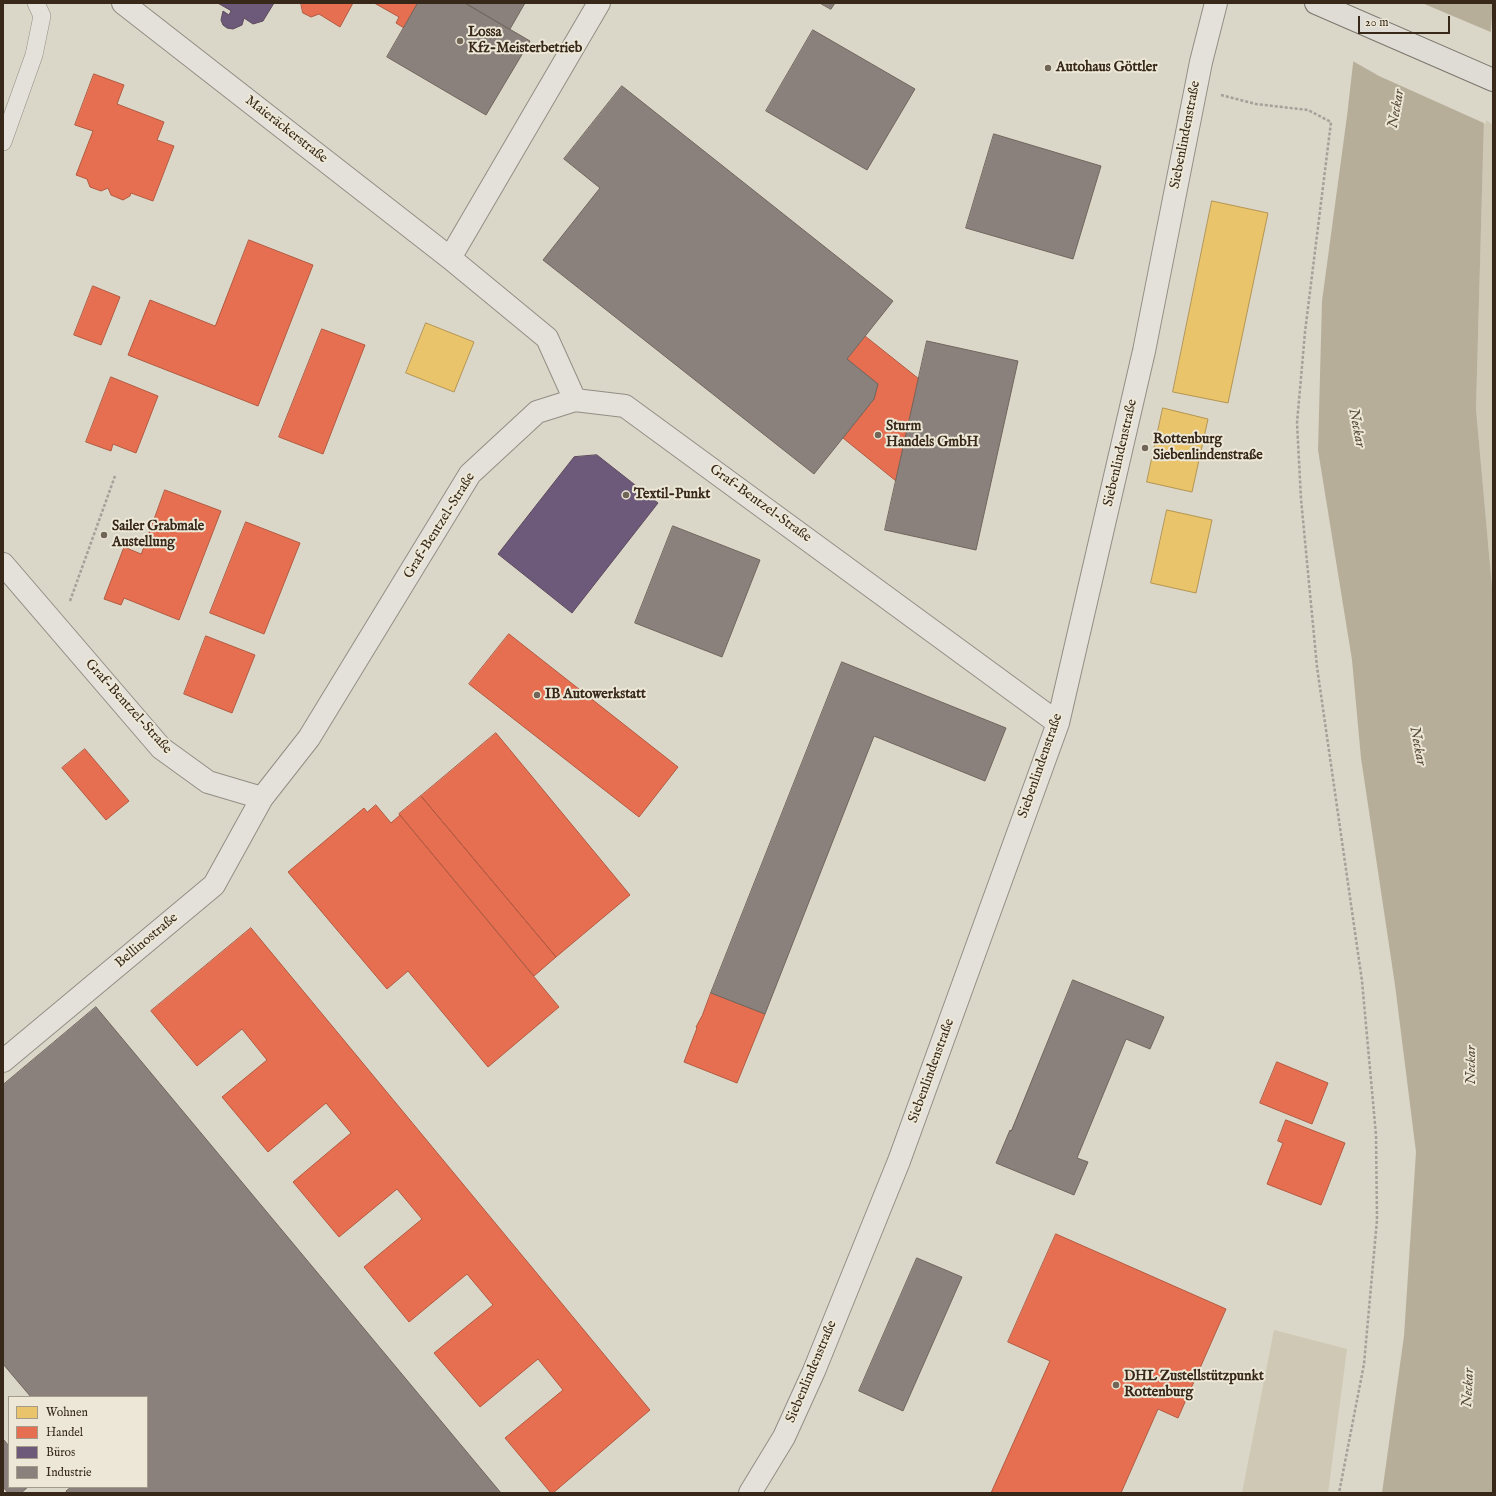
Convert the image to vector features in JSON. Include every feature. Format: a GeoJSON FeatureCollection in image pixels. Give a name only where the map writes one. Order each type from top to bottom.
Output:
{"type":"FeatureCollection","features":[{"type":"Feature","properties":{"kind":"main road"},"geometry":{"type":"LineString","coordinates":[[1316,3],[1493,80]]}},
{"type":"Feature","properties":{"kind":"street","name":"Maieräckerstraße"},"geometry":{"type":"LineString","coordinates":[[123,3],[450,258],[547,338],[575,400]]}},
{"type":"Feature","properties":{"kind":"street"},"geometry":{"type":"LineString","coordinates":[[450,258],[599,3]]}},
{"type":"Feature","properties":{"kind":"street","name":"Siebenlindenstraße"},"geometry":{"type":"LineString","coordinates":[[750,1493],[784,1437],[814,1371],[899,1161],[1058,723],[1144,351],[1201,62],[1216,3]]}},
{"type":"Feature","properties":{"kind":"street","name":"Graf-Bentzel-Straße"},"geometry":{"type":"LineString","coordinates":[[3,564],[161,748],[208,782],[262,798],[309,738],[470,474],[537,412],[575,400],[625,406],[1058,723]]}},
{"type":"Feature","properties":{"kind":"street","name":"Bellinostraße"},"geometry":{"type":"LineString","coordinates":[[3,1061],[214,885],[262,798]]}},
{"type":"Feature","properties":{"kind":"lane"},"geometry":{"type":"LineString","coordinates":[[3,142],[34,55],[42,16],[36,3]]}},
{"type":"Feature","properties":{"kind":"path"},"geometry":{"type":"LineString","coordinates":[[1196,88],[1256,104],[1308,110],[1331,122],[1305,332],[1297,424],[1301,499],[1317,667],[1362,981],[1376,1135],[1377,1220],[1364,1364],[1339,1493]]}},
{"type":"Feature","properties":{"kind":"path"},"geometry":{"type":"LineString","coordinates":[[60,630],[115,476]]}},
{"type":"Feature","properties":{"kind":"shaded area"},"geometry":{"type":"Polygon","coordinates":[[[1484,119],[1493,125],[1493,598],[1476,409],[1484,119]]]}},
{"type":"Feature","properties":{"kind":"shaded area"},"geometry":{"type":"Polygon","coordinates":[[[1274,1330],[1347,1349],[1328,1493],[1242,1493],[1274,1330]]]}},
{"type":"Feature","properties":{"kind":"water","name":"Neckar"},"geometry":{"type":"Polygon","coordinates":[[[1360,3],[1493,3],[1484,119],[1476,409],[1493,598],[1493,1493],[1382,1493],[1404,1336],[1416,1152],[1395,985],[1361,758],[1352,660],[1318,450],[1322,301],[1347,116],[1360,3]]]}},
{"type":"Feature","properties":{"kind":"pier"},"geometry":{"type":"Polygon","coordinates":[[[1358,3],[1422,3],[1493,33],[1486,124],[1379,76],[1351,60],[1358,3]]]}},
{"type":"Feature","properties":{"kind":"building: Wohnen"},"geometry":{"type":"Polygon","coordinates":[[[1212,201],[1268,213],[1228,403],[1173,392],[1212,201]]]}},
{"type":"Feature","properties":{"kind":"building: Wohnen"},"geometry":{"type":"Polygon","coordinates":[[[426,323],[474,342],[454,392],[406,373],[426,323]]]}},
{"type":"Feature","properties":{"kind":"building: Wohnen"},"geometry":{"type":"Polygon","coordinates":[[[1163,408],[1208,419],[1192,492],[1147,482],[1163,408]]]}},
{"type":"Feature","properties":{"kind":"building: Wohnen"},"geometry":{"type":"Polygon","coordinates":[[[1167,510],[1212,520],[1196,593],[1151,583],[1167,510]]]}},
{"type":"Feature","properties":{"kind":"building: Handel"},"geometry":{"type":"Polygon","coordinates":[[[301,3],[353,3],[340,27],[319,14],[311,17],[303,13],[301,3]]]}},
{"type":"Feature","properties":{"kind":"building: Handel"},"geometry":{"type":"Polygon","coordinates":[[[418,3],[404,28],[396,23],[399,17],[376,4],[418,3]]]}},
{"type":"Feature","properties":{"kind":"building: Handel"},"geometry":{"type":"Polygon","coordinates":[[[94,74],[124,85],[117,104],[164,122],[157,140],[174,146],[153,201],[131,193],[130,196],[123,200],[111,195],[108,188],[101,191],[90,187],[87,179],[76,175],[93,131],[75,125],[94,74]]]}},
{"type":"Feature","properties":{"kind":"building: Handel"},"geometry":{"type":"Polygon","coordinates":[[[249,240],[313,265],[258,406],[128,355],[150,300],[215,326],[249,240]]]}},
{"type":"Feature","properties":{"kind":"building: Handel"},"geometry":{"type":"Polygon","coordinates":[[[93,286],[120,297],[101,345],[74,335],[93,286]]]}},
{"type":"Feature","properties":{"kind":"building: Handel"},"geometry":{"type":"Polygon","coordinates":[[[322,329],[365,345],[323,454],[279,437],[322,329]]]}},
{"type":"Feature","properties":{"kind":"building: Handel"},"geometry":{"type":"Polygon","coordinates":[[[865,336],[919,379],[896,481],[843,438],[874,399],[878,384],[847,359],[865,336]]]}},
{"type":"Feature","properties":{"kind":"building: Handel"},"geometry":{"type":"Polygon","coordinates":[[[111,377],[158,396],[136,453],[113,444],[111,451],[86,442],[111,377]]]}},
{"type":"Feature","properties":{"kind":"building: Handel"},"geometry":{"type":"Polygon","coordinates":[[[165,490],[221,511],[179,620],[124,598],[121,605],[104,599],[124,547],[141,554],[165,490]]]}},
{"type":"Feature","properties":{"kind":"building: Handel"},"geometry":{"type":"Polygon","coordinates":[[[246,522],[300,543],[264,634],[210,613],[246,522]]]}},
{"type":"Feature","properties":{"kind":"building: Handel"},"geometry":{"type":"Polygon","coordinates":[[[509,634],[678,767],[639,817],[469,684],[509,634]]]}},
{"type":"Feature","properties":{"kind":"building: Handel"},"geometry":{"type":"Polygon","coordinates":[[[206,636],[255,655],[232,713],[184,694],[206,636]]]}},
{"type":"Feature","properties":{"kind":"building: Handel"},"geometry":{"type":"Polygon","coordinates":[[[496,733],[630,895],[556,957],[421,796],[496,733]]]}},
{"type":"Feature","properties":{"kind":"building: Handel"},"geometry":{"type":"Polygon","coordinates":[[[85,749],[129,801],[106,820],[62,768],[85,749]]]}},
{"type":"Feature","properties":{"kind":"building: Handel"},"geometry":{"type":"Polygon","coordinates":[[[421,796],[556,957],[534,976],[399,814],[421,796]]]}},
{"type":"Feature","properties":{"kind":"building: Handel"},"geometry":{"type":"Polygon","coordinates":[[[376,805],[391,823],[400,815],[559,1007],[488,1067],[408,971],[387,989],[288,872],[364,808],[367,812],[376,805]]]}},
{"type":"Feature","properties":{"kind":"building: Handel"},"geometry":{"type":"Polygon","coordinates":[[[251,928],[650,1410],[553,1493],[551,1493],[505,1438],[563,1390],[538,1359],[480,1407],[434,1353],[493,1305],[467,1274],[409,1322],[364,1267],[422,1219],[397,1189],[339,1237],[293,1182],[351,1133],[326,1103],[268,1152],[222,1097],[267,1060],[242,1029],[197,1066],[151,1011],[251,928]]]}},
{"type":"Feature","properties":{"kind":"building: Handel"},"geometry":{"type":"Polygon","coordinates":[[[711,993],[765,1014],[737,1083],[684,1062],[697,1028],[696,1027],[711,993]]]}},
{"type":"Feature","properties":{"kind":"building: Handel"},"geometry":{"type":"Polygon","coordinates":[[[1277,1062],[1328,1083],[1312,1124],[1260,1103],[1277,1062]]]}},
{"type":"Feature","properties":{"kind":"building: Handel"},"geometry":{"type":"Polygon","coordinates":[[[1286,1120],[1345,1143],[1321,1205],[1267,1184],[1283,1143],[1278,1141],[1286,1120]]]}},
{"type":"Feature","properties":{"kind":"building: Handel","name":"DHL Zustellstützpunkt Rottenburg"},"geometry":{"type":"Polygon","coordinates":[[[1056,1234],[1226,1309],[1178,1418],[1158,1409],[1121,1493],[991,1493],[1050,1361],[1008,1342],[1056,1234]]]}},
{"type":"Feature","properties":{"kind":"building: Büros"},"geometry":{"type":"Polygon","coordinates":[[[218,3],[274,3],[263,21],[253,24],[244,18],[242,25],[233,29],[227,28],[223,25],[221,20],[223,11],[229,15],[231,11],[218,3]]]}},
{"type":"Feature","properties":{"kind":"building: Büros"},"geometry":{"type":"Polygon","coordinates":[[[597,455],[658,503],[572,613],[498,554],[574,457],[597,455]]]}},
{"type":"Feature","properties":{"kind":"building: Industrie"},"geometry":{"type":"Polygon","coordinates":[[[418,3],[465,3],[530,41],[486,115],[387,57],[418,3]]]}},
{"type":"Feature","properties":{"kind":"building: Industrie"},"geometry":{"type":"Polygon","coordinates":[[[465,3],[525,3],[510,29],[465,3]]]}},
{"type":"Feature","properties":{"kind":"building: Industrie"},"geometry":{"type":"Polygon","coordinates":[[[820,3],[835,3],[831,9],[820,3]]]}},
{"type":"Feature","properties":{"kind":"building: Industrie"},"geometry":{"type":"Polygon","coordinates":[[[813,30],[915,89],[867,170],[766,111],[813,30]]]}},
{"type":"Feature","properties":{"kind":"building: Industrie"},"geometry":{"type":"Polygon","coordinates":[[[622,86],[893,301],[847,359],[878,384],[874,399],[814,474],[543,260],[600,188],[564,159],[622,86]]]}},
{"type":"Feature","properties":{"kind":"building: Industrie"},"geometry":{"type":"Polygon","coordinates":[[[994,134],[1101,166],[1073,259],[966,228],[994,134]]]}},
{"type":"Feature","properties":{"kind":"building: Industrie"},"geometry":{"type":"Polygon","coordinates":[[[927,341],[1018,361],[976,550],[885,530],[927,341]]]}},
{"type":"Feature","properties":{"kind":"building: Industrie"},"geometry":{"type":"Polygon","coordinates":[[[673,526],[760,560],[722,657],[635,623],[673,526]]]}},
{"type":"Feature","properties":{"kind":"building: Industrie"},"geometry":{"type":"Polygon","coordinates":[[[842,662],[1006,728],[985,781],[874,736],[765,1014],[711,993],[842,662]]]}},
{"type":"Feature","properties":{"kind":"building: Industrie"},"geometry":{"type":"Polygon","coordinates":[[[1073,980],[1164,1017],[1150,1049],[1126,1039],[1077,1158],[1088,1162],[1074,1195],[996,1163],[1010,1130],[1011,1131],[1073,980]]]}},
{"type":"Feature","properties":{"kind":"building: Industrie"},"geometry":{"type":"Polygon","coordinates":[[[96,1007],[501,1493],[67,1493],[66,1491],[70,1488],[148,1488],[148,1396],[30,1396],[3,1364],[3,1085],[96,1007]]]}},
{"type":"Feature","properties":{"kind":"building: Industrie"},"geometry":{"type":"Polygon","coordinates":[[[917,1258],[962,1277],[903,1411],[859,1391],[917,1258]]]}},
{"type":"Feature","properties":{"kind":"building: Industrie"},"geometry":{"type":"Polygon","coordinates":[[[3,1439],[8,1445],[8,1488],[27,1488],[21,1493],[8,1493],[3,1487],[3,1439]]]}},
{"type":"Feature","properties":{"kind":"place","name":"Lossa Kfz-Meisterbetrieb"},"geometry":{"type":"Point","coordinates":[460,41]}},
{"type":"Feature","properties":{"kind":"place","name":"Autohaus Göttler"},"geometry":{"type":"Point","coordinates":[1048,68]}},
{"type":"Feature","properties":{"kind":"place","name":"Sturm Handels GmbH"},"geometry":{"type":"Point","coordinates":[878,435]}},
{"type":"Feature","properties":{"kind":"place","name":"Rottenburg Siebenlindenstraße"},"geometry":{"type":"Point","coordinates":[1145,448]}},
{"type":"Feature","properties":{"kind":"place","name":"Textil-Punkt"},"geometry":{"type":"Point","coordinates":[626,495]}},
{"type":"Feature","properties":{"kind":"place","name":"Sailer Grabmale Austellung"},"geometry":{"type":"Point","coordinates":[104,535]}},
{"type":"Feature","properties":{"kind":"place","name":"IB Autowerkstatt"},"geometry":{"type":"Point","coordinates":[537,695]}},
{"type":"Feature","properties":{"kind":"place","name":"DHL Zustellstützpunkt Rottenburg"},"geometry":{"type":"Point","coordinates":[1116,1385]}}]}
